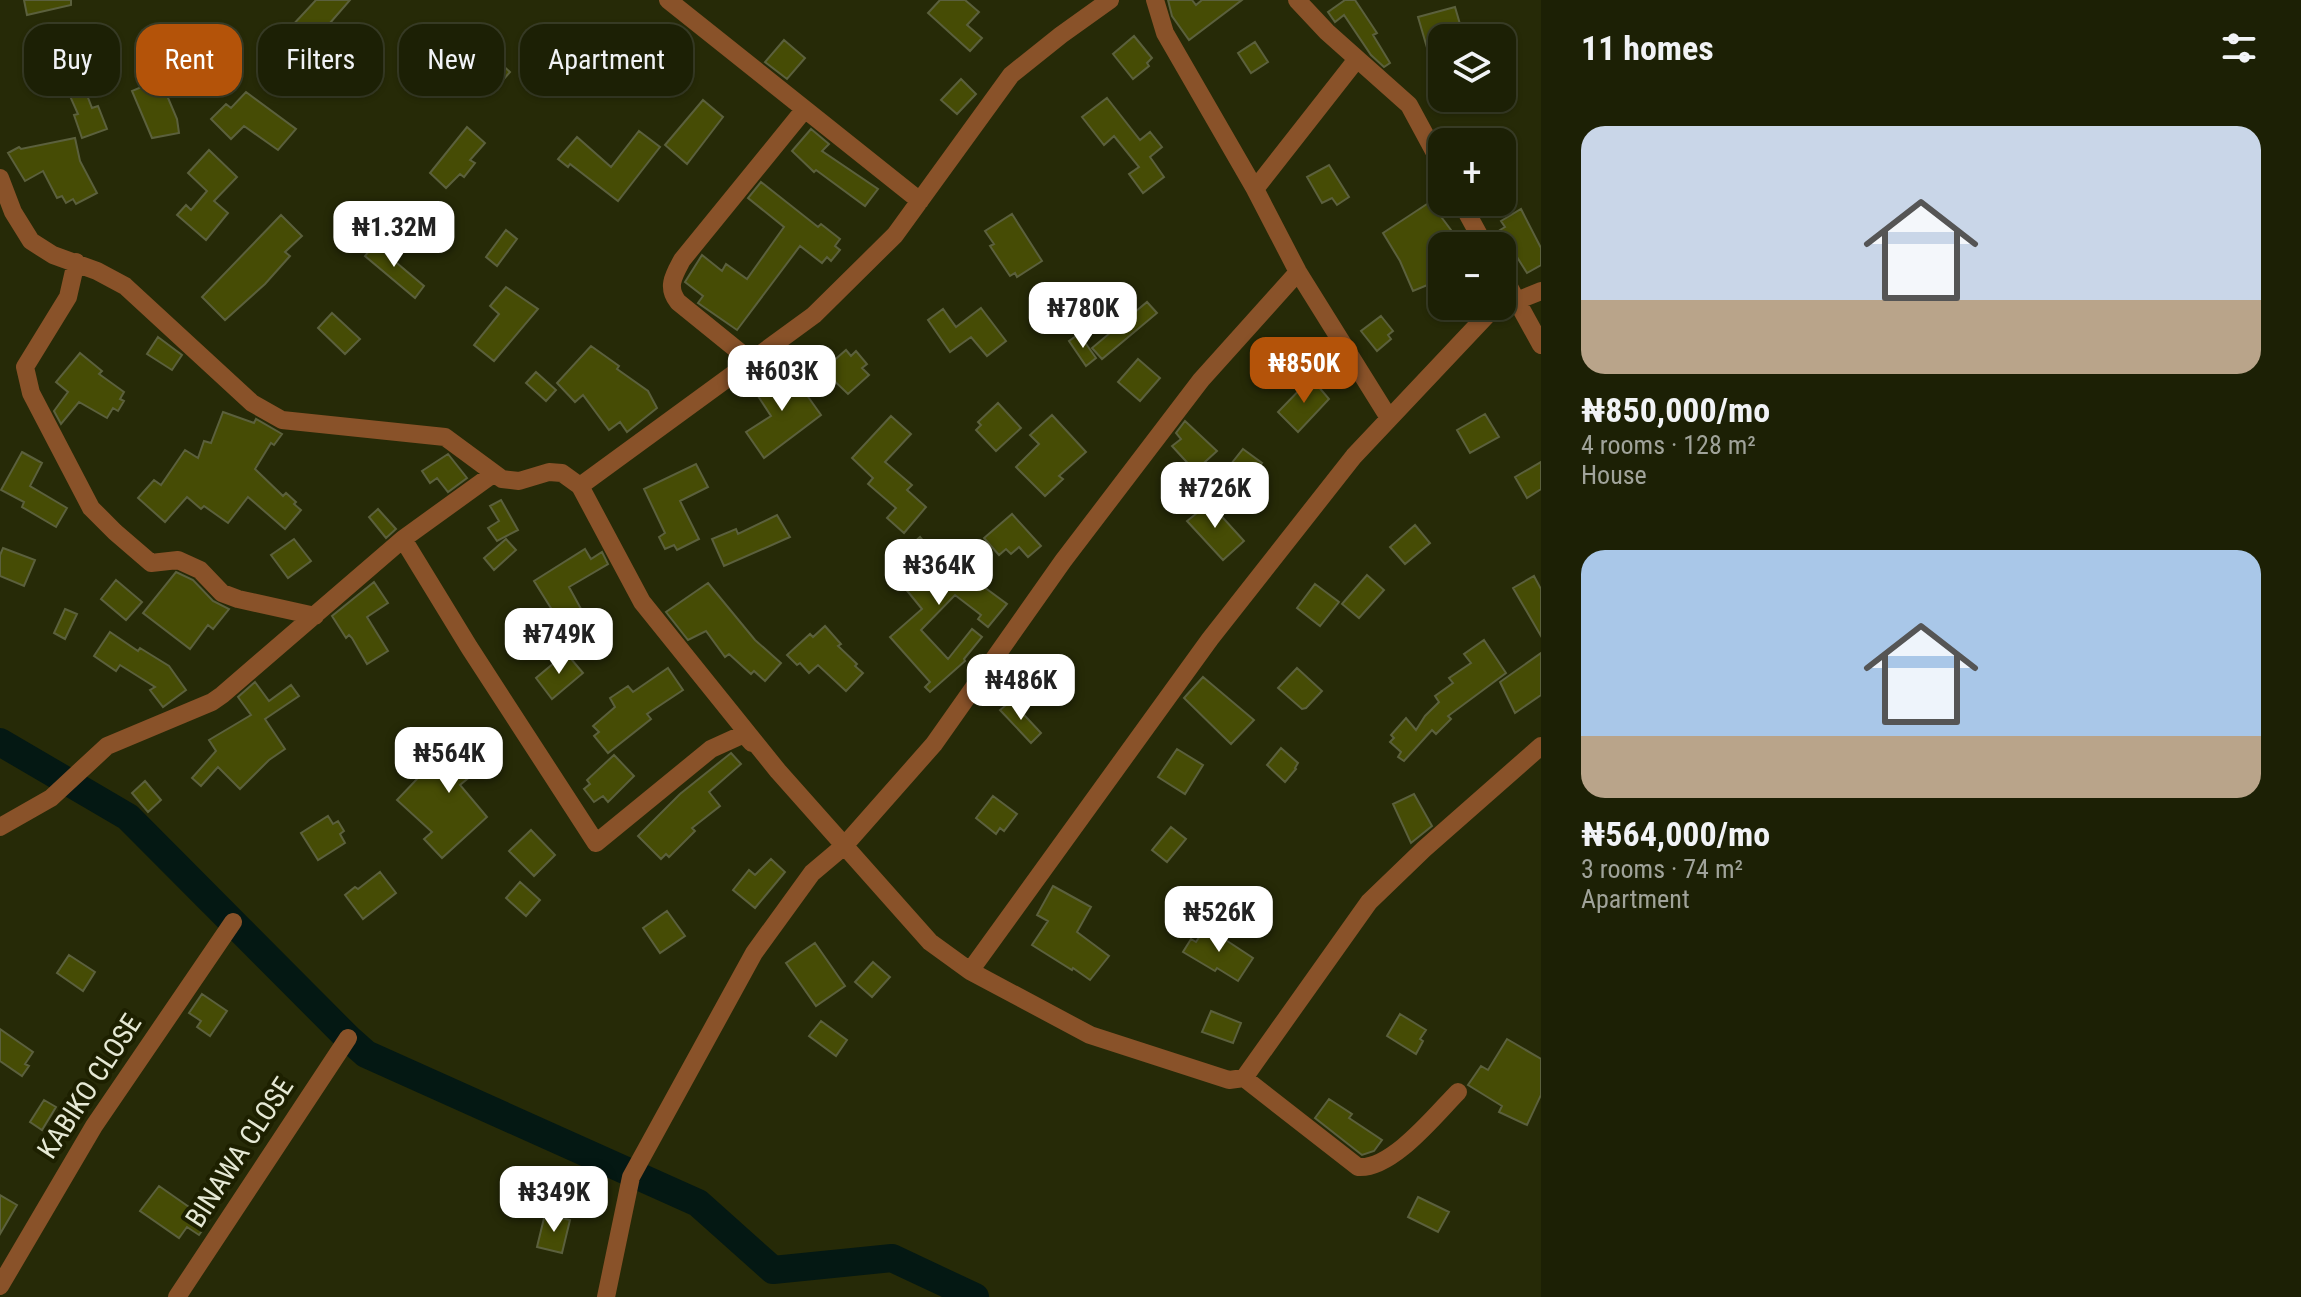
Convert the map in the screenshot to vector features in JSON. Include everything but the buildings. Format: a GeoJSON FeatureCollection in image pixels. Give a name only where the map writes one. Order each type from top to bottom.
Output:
{"type":"FeatureCollection","features":[{"type":"Feature","properties":{"kind":"street"},"geometry":{"type":"LineString","coordinates":[[668,0],[920,201]]}},
{"type":"Feature","properties":{"kind":"street"},"geometry":{"type":"LineString","coordinates":[[580,486],[814,315],[895,235],[1011,75],[1110,0]]}},
{"type":"Feature","properties":{"kind":"street"},"geometry":{"type":"LineString","coordinates":[[1297,0],[1409,105],[1428,140]]}},
{"type":"Feature","properties":{"kind":"street"},"geometry":{"type":"LineString","coordinates":[[1157,1],[1165,33],[1255,189],[1298,272],[1389,418]]}},
{"type":"Feature","properties":{"kind":"street"},"geometry":{"type":"LineString","coordinates":[[1255,189],[1357,59]]}},
{"type":"Feature","properties":{"kind":"street"},"geometry":{"type":"LineString","coordinates":[[752,362],[678,302],[671,294],[671,280],[682,260],[804,110]]}},
{"type":"Feature","properties":{"kind":"street"},"geometry":{"type":"LineString","coordinates":[[0,178],[13,212],[31,241],[53,255],[76,262],[125,286],[252,403],[282,420],[445,437],[502,479],[519,481],[549,472],[562,473],[580,486],[642,602],[778,771]]}},
{"type":"Feature","properties":{"kind":"street"},"geometry":{"type":"LineString","coordinates":[[76,262],[68,297],[25,367],[31,393],[91,508],[151,563],[178,560],[200,570],[222,593],[315,616]]}},
{"type":"Feature","properties":{"kind":"street"},"geometry":{"type":"LineString","coordinates":[[606,1297],[631,1177],[754,953],[812,873],[844,846],[934,744],[1063,561],[1201,380],[1298,272]]}},
{"type":"Feature","properties":{"kind":"street"},"geometry":{"type":"LineString","coordinates":[[1516,301],[1541,291]]}},
{"type":"Feature","properties":{"kind":"street"},"geometry":{"type":"LineString","coordinates":[[1516,315],[1541,345]]}},
{"type":"Feature","properties":{"kind":"street"},"geometry":{"type":"LineString","coordinates":[[970,971],[1210,639],[1354,456],[1482,320]]}},
{"type":"Feature","properties":{"kind":"street"},"geometry":{"type":"LineString","coordinates":[[0,827],[51,798],[107,746],[217,699],[403,539],[493,474]]}},
{"type":"Feature","properties":{"kind":"street"},"geometry":{"type":"LineString","coordinates":[[403,539],[596,843],[711,749],[744,734],[930,942],[970,971],[1090,1035],[1229,1080],[1244,1078],[1358,1167],[1369,1168],[1409,1142],[1458,1092]]}},
{"type":"Feature","properties":{"kind":"street"},"geometry":{"type":"LineString","coordinates":[[1244,1078],[1369,902],[1541,746]]}},
{"type":"Feature","properties":{"kind":"street","name":"KABIKO CLOSE"},"geometry":{"type":"LineString","coordinates":[[0,1286],[94,1126],[233,922]]}},
{"type":"Feature","properties":{"kind":"street","name":"BINAWA CLOSE"},"geometry":{"type":"LineString","coordinates":[[177,1297],[348,1038]]}},
{"type":"Feature","properties":{"kind":"waterway"},"geometry":{"type":"LineString","coordinates":[[0,742],[128,817],[366,1054],[698,1203],[773,1270],[892,1258],[975,1297]]}}]}
